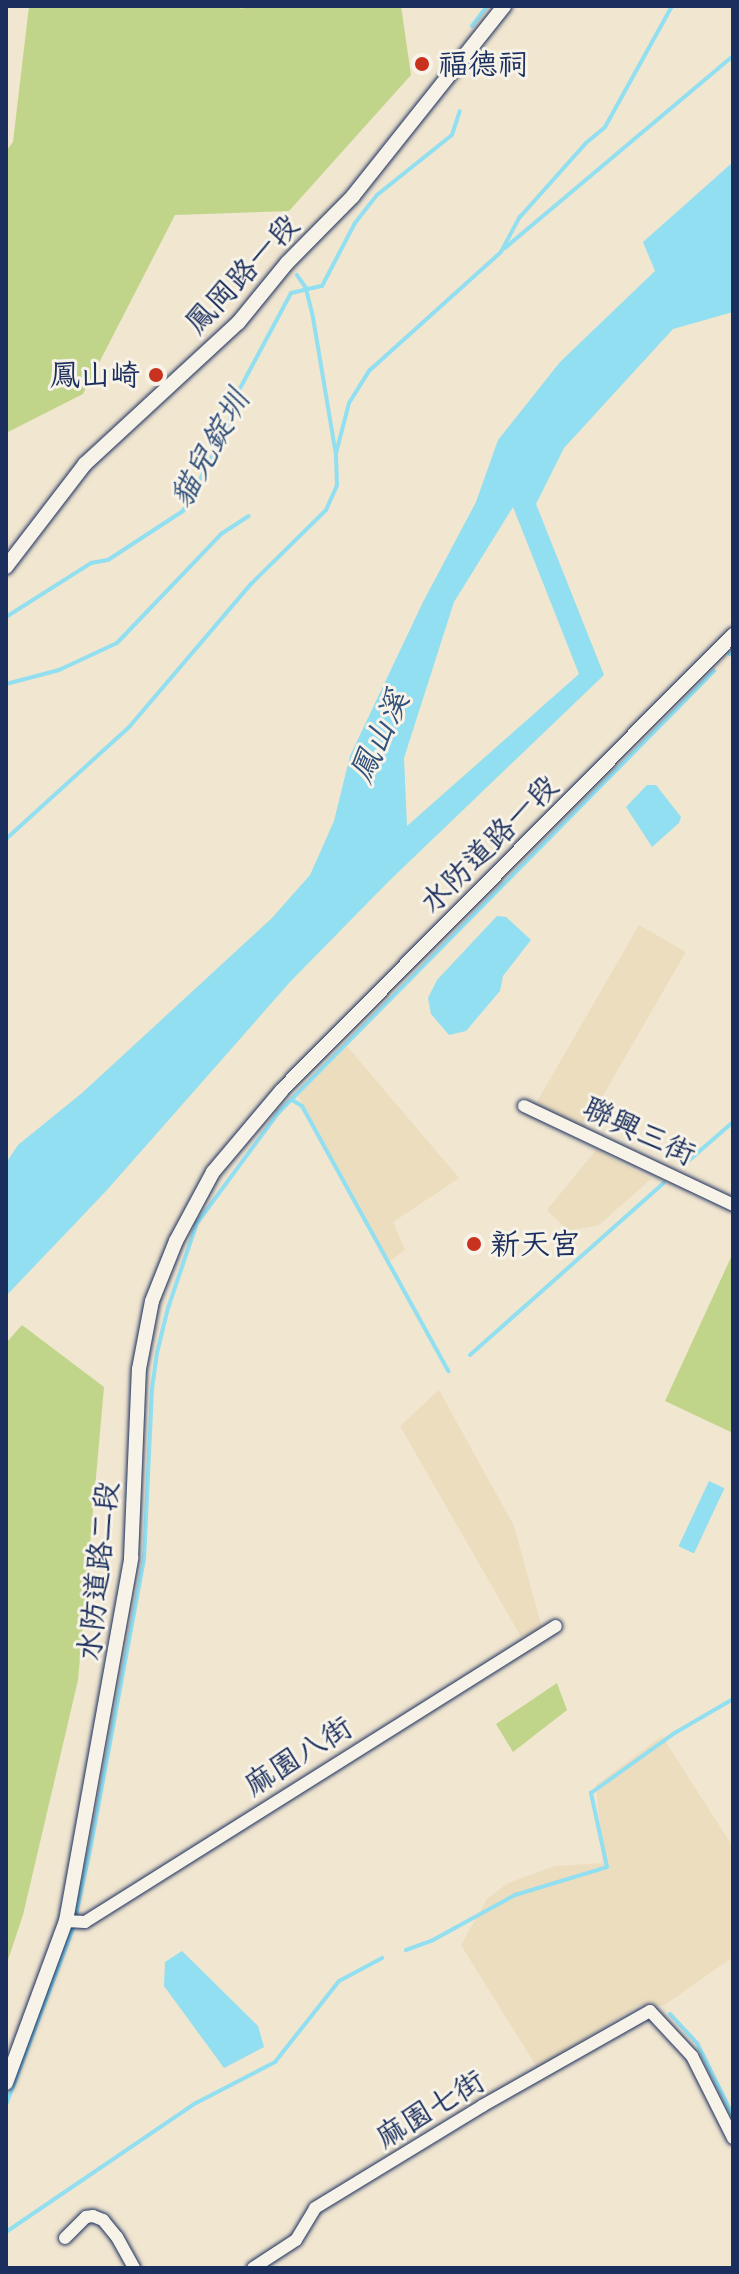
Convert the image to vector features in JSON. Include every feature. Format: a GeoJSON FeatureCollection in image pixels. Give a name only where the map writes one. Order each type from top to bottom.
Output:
{"type":"FeatureCollection","features":[{"type":"Feature","properties":{"kind":"street","name":"鳳岡路一段"},"geometry":{"type":"LineString","coordinates":[[6,567],[85,464],[238,323],[287,263],[353,196],[504,6]]}},
{"type":"Feature","properties":{"kind":"street","name":"水防道路一段"},"geometry":{"type":"LineString","coordinates":[[282,1090],[733,635]]}},
{"type":"Feature","properties":{"kind":"street","name":"水防道路二段"},"geometry":{"type":"LineString","coordinates":[[6,2083],[66,1921],[131,1558],[139,1369],[152,1301],[176,1241],[213,1172],[282,1090]]}},
{"type":"Feature","properties":{"kind":"street","name":"聯興三街"},"geometry":{"type":"LineString","coordinates":[[524,1106],[733,1205]]}},
{"type":"Feature","properties":{"kind":"street","name":"麻園八街"},"geometry":{"type":"LineString","coordinates":[[66,1921],[85,1922],[556,1626]]}},
{"type":"Feature","properties":{"kind":"street","name":"麻園七街"},"geometry":{"type":"LineString","coordinates":[[253,2268],[296,2240],[315,2208],[482,2106],[650,2011],[692,2056],[733,2138]]}},
{"type":"Feature","properties":{"kind":"street"},"geometry":{"type":"LineString","coordinates":[[65,2238],[86,2217],[103,2220],[117,2237],[134,2268]]}},
{"type":"Feature","properties":{"kind":"shaded area"},"geometry":{"type":"Polygon","coordinates":[[[639,925],[686,952],[582,1132],[535,1105],[639,925]]]}},
{"type":"Feature","properties":{"kind":"shaded area"},"geometry":{"type":"Polygon","coordinates":[[[347,1046],[459,1178],[393,1222],[405,1250],[389,1262],[297,1095],[347,1046]]]}},
{"type":"Feature","properties":{"kind":"shaded area"},"geometry":{"type":"Polygon","coordinates":[[[596,1150],[651,1179],[599,1225],[568,1231],[547,1210],[596,1150]]]}},
{"type":"Feature","properties":{"kind":"shaded area"},"geometry":{"type":"Polygon","coordinates":[[[439,1390],[514,1526],[542,1628],[521,1637],[400,1426],[439,1390]]]}},
{"type":"Feature","properties":{"kind":"shaded area"},"geometry":{"type":"Polygon","coordinates":[[[662,1736],[733,1847],[733,1957],[663,2006],[639,2005],[538,2069],[461,1945],[487,1899],[508,1883],[555,1866],[603,1863],[596,1785],[662,1736]]]}},
{"type":"Feature","properties":{"kind":"green space"},"geometry":{"type":"Polygon","coordinates":[[[29,6],[239,6],[241,9],[249,6],[401,6],[411,75],[289,211],[175,215],[83,394],[6,433],[6,151],[13,142],[29,6]]]}},
{"type":"Feature","properties":{"kind":"green space"},"geometry":{"type":"Polygon","coordinates":[[[733,1253],[733,1433],[665,1401],[733,1253]]]}},
{"type":"Feature","properties":{"kind":"green space"},"geometry":{"type":"Polygon","coordinates":[[[22,1325],[104,1387],[78,1680],[23,1915],[6,1966],[6,1343],[22,1325]]]}},
{"type":"Feature","properties":{"kind":"green space"},"geometry":{"type":"Polygon","coordinates":[[[557,1683],[567,1710],[513,1752],[496,1724],[557,1683]]]}},
{"type":"Feature","properties":{"kind":"water","name":"鳳山溪"},"geometry":{"type":"Polygon","coordinates":[[[733,162],[733,312],[673,329],[564,448],[536,504],[604,675],[388,882],[290,982],[107,1190],[6,1296],[6,1163],[18,1145],[82,1093],[272,918],[310,875],[334,821],[350,756],[423,602],[476,502],[498,440],[560,362],[655,271],[643,242],[733,162]],[[513,507],[454,602],[404,758],[407,826],[579,674],[513,507]]]}},
{"type":"Feature","properties":{"kind":"water"},"geometry":{"type":"Polygon","coordinates":[[[647,785],[656,785],[681,817],[679,823],[652,847],[626,807],[647,785]]]}},
{"type":"Feature","properties":{"kind":"water"},"geometry":{"type":"Polygon","coordinates":[[[497,916],[506,917],[531,940],[503,976],[500,991],[466,1031],[449,1035],[431,1014],[428,998],[437,980],[497,916]]]}},
{"type":"Feature","properties":{"kind":"water"},"geometry":{"type":"Polygon","coordinates":[[[709,1481],[724,1488],[694,1553],[679,1546],[709,1481]]]}},
{"type":"Feature","properties":{"kind":"water"},"geometry":{"type":"Polygon","coordinates":[[[182,1951],[258,2026],[264,2047],[224,2068],[164,1986],[165,1962],[182,1951]]]}},
{"type":"Feature","properties":{"kind":"waterway"},"geometry":{"type":"LineString","coordinates":[[472,26],[487,6]]}},
{"type":"Feature","properties":{"kind":"waterway"},"geometry":{"type":"LineString","coordinates":[[336,453],[349,403],[370,370],[501,252],[520,217],[586,143],[605,127],[672,6]]}},
{"type":"Feature","properties":{"kind":"waterway"},"geometry":{"type":"LineString","coordinates":[[505,248],[733,56]]}},
{"type":"Feature","properties":{"kind":"waterway","name":"貓兒錠圳"},"geometry":{"type":"LineString","coordinates":[[6,617],[91,563],[108,560],[183,511],[227,429],[238,392],[291,293],[322,286],[355,223],[377,195],[452,135],[460,111]]}},
{"type":"Feature","properties":{"kind":"waterway"},"geometry":{"type":"LineString","coordinates":[[6,839],[130,726],[251,584],[326,510],[337,485],[336,455],[313,317],[306,288],[297,275]]}},
{"type":"Feature","properties":{"kind":"waterway"},"geometry":{"type":"LineString","coordinates":[[6,684],[59,670],[117,643],[221,534],[249,516]]}},
{"type":"Feature","properties":{"kind":"waterway"},"geometry":{"type":"LineString","coordinates":[[730,654],[733,651]]}},
{"type":"Feature","properties":{"kind":"waterway"},"geometry":{"type":"LineString","coordinates":[[6,2105],[73,1929],[144,1560],[152,1389],[157,1353],[168,1308],[197,1223],[278,1113],[714,671]]}},
{"type":"Feature","properties":{"kind":"waterway"},"geometry":{"type":"LineString","coordinates":[[292,1100],[302,1106],[448,1371]]}},
{"type":"Feature","properties":{"kind":"waterway"},"geometry":{"type":"LineString","coordinates":[[687,1162],[733,1122]]}},
{"type":"Feature","properties":{"kind":"waterway"},"geometry":{"type":"LineString","coordinates":[[470,1355],[664,1183]]}},
{"type":"Feature","properties":{"kind":"waterway"},"geometry":{"type":"LineString","coordinates":[[406,1950],[433,1940],[515,1895],[607,1867],[591,1793],[673,1734],[733,1699]]}},
{"type":"Feature","properties":{"kind":"waterway"},"geometry":{"type":"LineString","coordinates":[[6,2232],[196,2103],[275,2062],[339,1981],[382,1958]]}},
{"type":"Feature","properties":{"kind":"waterway"},"geometry":{"type":"LineString","coordinates":[[670,2014],[697,2043],[733,2116]]}},
{"type":"Feature","properties":{"kind":"place","name":"福德祠"},"geometry":{"type":"Point","coordinates":[422,64]}},
{"type":"Feature","properties":{"kind":"place","name":"鳳山崎"},"geometry":{"type":"Point","coordinates":[156,375]}},
{"type":"Feature","properties":{"kind":"place","name":"新天宫"},"geometry":{"type":"Point","coordinates":[474,1244]}}]}
